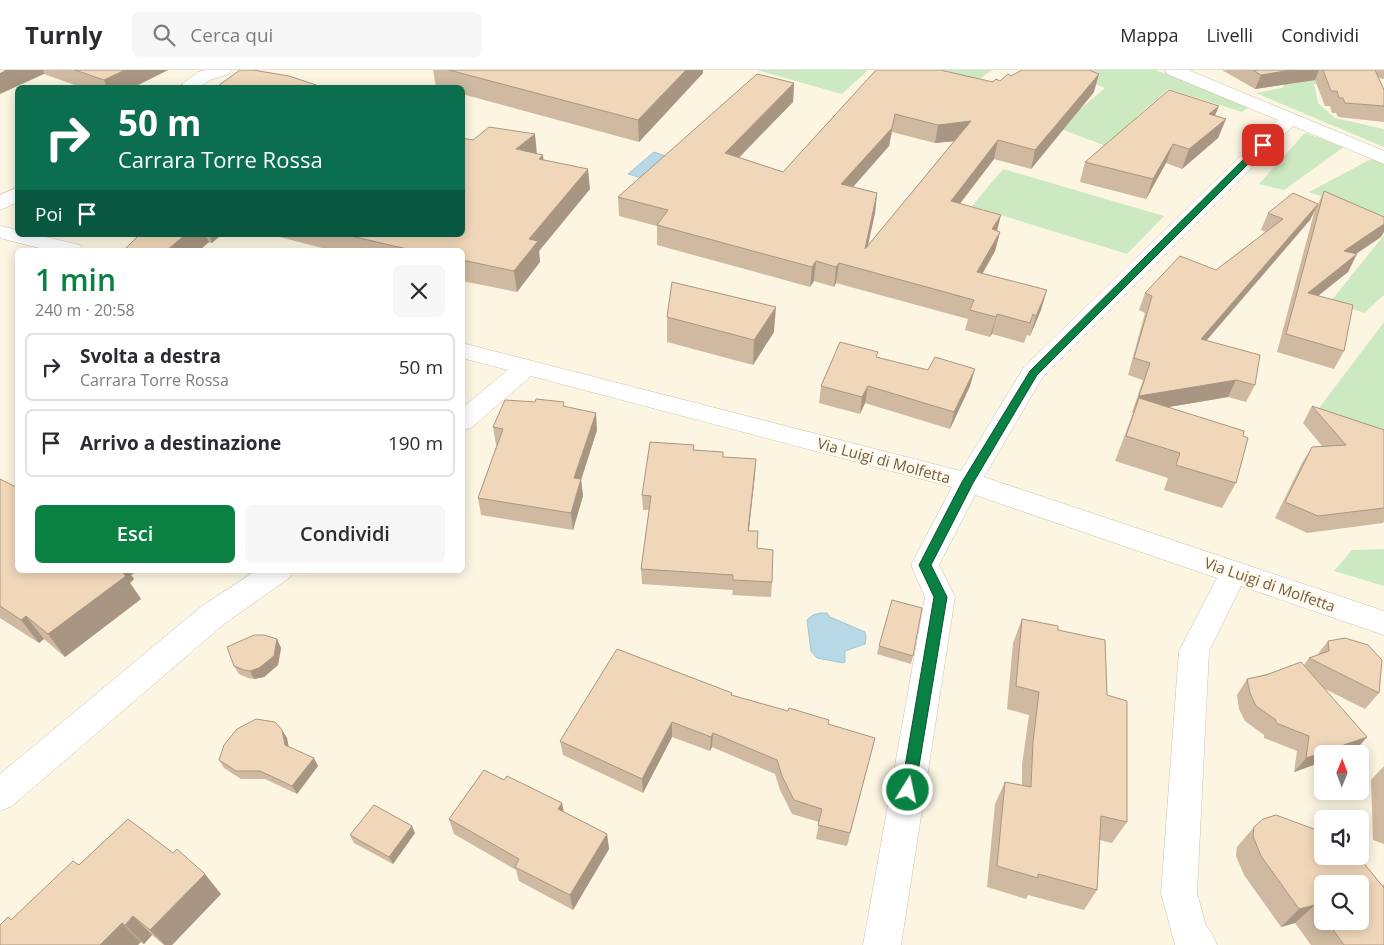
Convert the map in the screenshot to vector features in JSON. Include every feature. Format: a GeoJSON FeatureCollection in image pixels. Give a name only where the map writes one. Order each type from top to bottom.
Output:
{"type":"FeatureCollection","features":[{"type":"Feature","properties":{"kind":"street"},"geometry":{"type":"LineString","coordinates":[[190,85],[204,76],[222,70]]}},
{"type":"Feature","properties":{"kind":"street"},"geometry":{"type":"LineString","coordinates":[[1173,70],[1218,86],[1384,158]]}},
{"type":"Feature","properties":{"kind":"street"},"geometry":{"type":"LineString","coordinates":[[882,945],[940,597],[925,565],[968,482],[1034,373],[1290,118]]}},
{"type":"Feature","properties":{"kind":"street"},"geometry":{"type":"LineString","coordinates":[[0,204],[15,195]]}},
{"type":"Feature","properties":{"kind":"street"},"geometry":{"type":"LineString","coordinates":[[0,232],[15,236]]}},
{"type":"Feature","properties":{"kind":"street"},"geometry":{"type":"LineString","coordinates":[[20,237],[64,248]]}},
{"type":"Feature","properties":{"kind":"street","name":"Via Luigi di Molfetta"},"geometry":{"type":"LineString","coordinates":[[465,351],[968,482],[1384,623]]}},
{"type":"Feature","properties":{"kind":"street"},"geometry":{"type":"LineString","coordinates":[[465,419],[526,366]]}},
{"type":"Feature","properties":{"kind":"street"},"geometry":{"type":"LineString","coordinates":[[1198,945],[1190,936],[1179,894],[1194,651],[1234,572]]}},
{"type":"Feature","properties":{"kind":"street"},"geometry":{"type":"LineString","coordinates":[[0,795],[213,615],[275,573]]}},
{"type":"Feature","properties":{"kind":"green space"},"geometry":{"type":"Polygon","coordinates":[[[757,70],[868,70],[842,94],[757,70]]]}},
{"type":"Feature","properties":{"kind":"green space"},"geometry":{"type":"Polygon","coordinates":[[[938,70],[992,70],[978,80],[938,70]]]}},
{"type":"Feature","properties":{"kind":"green space"},"geometry":{"type":"Polygon","coordinates":[[[1061,70],[1155,70],[1252,105],[1242,112],[1168,89],[1136,117],[1145,122],[1106,146],[1058,128],[1105,88],[1061,70]]]}},
{"type":"Feature","properties":{"kind":"green space"},"geometry":{"type":"Polygon","coordinates":[[[1268,70],[1329,70],[1331,85],[1314,84],[1318,103],[1335,118],[1384,129],[1384,147],[1256,93],[1282,88],[1284,85],[1268,70]]]}},
{"type":"Feature","properties":{"kind":"green space"},"geometry":{"type":"Polygon","coordinates":[[[1305,133],[1344,147],[1284,190],[1259,184],[1305,133]]]}},
{"type":"Feature","properties":{"kind":"green space"},"geometry":{"type":"Polygon","coordinates":[[[1373,158],[1384,162],[1384,219],[1309,192],[1373,158]]]}},
{"type":"Feature","properties":{"kind":"green space"},"geometry":{"type":"Polygon","coordinates":[[[1003,169],[1164,216],[1127,254],[972,206],[1003,169]]]}},
{"type":"Feature","properties":{"kind":"green space"},"geometry":{"type":"Polygon","coordinates":[[[1384,235],[1384,295],[1364,313],[1331,301],[1384,235]]]}},
{"type":"Feature","properties":{"kind":"green space"},"geometry":{"type":"Polygon","coordinates":[[[1384,322],[1384,475],[1316,412],[1384,322]]]}},
{"type":"Feature","properties":{"kind":"green space"},"geometry":{"type":"Polygon","coordinates":[[[1384,549],[1384,586],[1334,571],[1352,550],[1384,549]]]}},
{"type":"Feature","properties":{"kind":"water"},"geometry":{"type":"Polygon","coordinates":[[[654,152],[666,156],[669,186],[628,174],[654,152]]]}},
{"type":"Feature","properties":{"kind":"water"},"geometry":{"type":"Polygon","coordinates":[[[827,613],[830,617],[865,632],[865,644],[845,651],[845,662],[843,663],[817,658],[811,651],[807,620],[813,615],[827,613]]]}},
{"type":"Feature","properties":{"kind":"building"},"geometry":{"type":"Polygon","coordinates":[[[75,70],[125,70],[104,80],[75,70]]]}},
{"type":"Feature","properties":{"kind":"building"},"geometry":{"type":"Polygon","coordinates":[[[240,70],[253,70],[289,76],[316,85],[219,85],[240,70]]]}},
{"type":"Feature","properties":{"kind":"building"},"geometry":{"type":"Polygon","coordinates":[[[449,70],[686,70],[638,120],[449,70]]]}},
{"type":"Feature","properties":{"kind":"building"},"geometry":{"type":"Polygon","coordinates":[[[876,70],[940,70],[993,82],[996,79],[1000,81],[1008,74],[1011,76],[1022,70],[1089,70],[1099,74],[1035,150],[998,140],[951,201],[1001,215],[992,229],[1000,232],[977,272],[1047,290],[1036,316],[1033,314],[1030,323],[997,314],[996,317],[970,310],[974,300],[839,263],[836,267],[816,261],[812,267],[657,225],[668,210],[618,197],[757,74],[794,83],[725,153],[783,172],[876,70]],[[895,114],[892,128],[841,184],[877,193],[865,249],[971,121],[938,125],[895,114]]]}},
{"type":"Feature","properties":{"kind":"building"},"geometry":{"type":"Polygon","coordinates":[[[1253,70],[1291,70],[1261,75],[1253,70]]]}},
{"type":"Feature","properties":{"kind":"building"},"geometry":{"type":"Polygon","coordinates":[[[1323,70],[1375,70],[1384,90],[1384,106],[1345,103],[1343,98],[1339,98],[1337,91],[1331,91],[1323,70]]]}},
{"type":"Feature","properties":{"kind":"building"},"geometry":{"type":"Polygon","coordinates":[[[1169,90],[1219,106],[1209,114],[1226,119],[1189,149],[1173,144],[1153,179],[1085,162],[1169,90]]]}},
{"type":"Feature","properties":{"kind":"building"},"geometry":{"type":"Polygon","coordinates":[[[489,127],[535,134],[516,149],[543,155],[539,159],[588,169],[529,239],[538,241],[514,271],[465,261],[465,248],[403,248],[356,237],[465,237],[465,139],[473,140],[489,127]]]}},
{"type":"Feature","properties":{"kind":"building"},"geometry":{"type":"Polygon","coordinates":[[[1324,191],[1384,217],[1384,224],[1344,251],[1357,254],[1308,293],[1353,305],[1344,351],[1286,334],[1324,191]]]}},
{"type":"Feature","properties":{"kind":"building"},"geometry":{"type":"Polygon","coordinates":[[[1293,193],[1318,204],[1201,339],[1260,355],[1255,385],[1236,380],[1139,396],[1150,363],[1134,358],[1152,296],[1145,293],[1180,256],[1216,270],[1283,219],[1268,213],[1293,193]]]}},
{"type":"Feature","properties":{"kind":"building"},"geometry":{"type":"Polygon","coordinates":[[[137,237],[183,237],[169,248],[126,248],[137,237]]]}},
{"type":"Feature","properties":{"kind":"building"},"geometry":{"type":"Polygon","coordinates":[[[672,282],[776,307],[754,340],[667,317],[672,282]]]}},
{"type":"Feature","properties":{"kind":"building"},"geometry":{"type":"Polygon","coordinates":[[[840,342],[878,352],[876,357],[928,370],[935,357],[975,369],[954,412],[868,386],[862,397],[821,386],[840,342]]]}},
{"type":"Feature","properties":{"kind":"building"},"geometry":{"type":"Polygon","coordinates":[[[1139,398],[1244,431],[1243,436],[1248,438],[1236,483],[1176,465],[1180,453],[1126,436],[1139,398]]]}},
{"type":"Feature","properties":{"kind":"building"},"geometry":{"type":"Polygon","coordinates":[[[536,399],[564,402],[563,406],[596,413],[574,478],[581,479],[571,513],[478,498],[503,429],[493,427],[505,400],[535,402],[536,399]]]}},
{"type":"Feature","properties":{"kind":"building"},"geometry":{"type":"Polygon","coordinates":[[[1312,406],[1384,430],[1384,508],[1318,516],[1285,502],[1312,447],[1346,445],[1312,406]]]}},
{"type":"Feature","properties":{"kind":"building"},"geometry":{"type":"Polygon","coordinates":[[[650,442],[694,445],[693,450],[723,452],[723,457],[756,459],[748,531],[758,531],[757,548],[773,550],[772,582],[733,580],[733,575],[641,569],[651,496],[642,495],[650,442]]]}},
{"type":"Feature","properties":{"kind":"building"},"geometry":{"type":"Polygon","coordinates":[[[0,479],[15,486],[15,573],[123,573],[126,576],[48,634],[26,616],[21,620],[0,606],[0,479]]]}},
{"type":"Feature","properties":{"kind":"building"},"geometry":{"type":"Polygon","coordinates":[[[892,600],[922,608],[913,656],[879,646],[892,600]]]}},
{"type":"Feature","properties":{"kind":"building"},"geometry":{"type":"Polygon","coordinates":[[[1022,619],[1058,626],[1058,630],[1105,640],[1107,695],[1127,701],[1127,822],[1101,816],[1097,890],[1038,874],[1038,878],[997,866],[1005,782],[1031,787],[1033,742],[1039,692],[1016,686],[1022,619]]]}},
{"type":"Feature","properties":{"kind":"building"},"geometry":{"type":"Polygon","coordinates":[[[254,635],[264,635],[277,639],[274,656],[259,668],[250,671],[234,666],[227,647],[254,635]]]}},
{"type":"Feature","properties":{"kind":"building"},"geometry":{"type":"Polygon","coordinates":[[[1345,638],[1368,645],[1382,660],[1379,693],[1309,658],[1329,651],[1328,641],[1345,638]]]}},
{"type":"Feature","properties":{"kind":"building"},"geometry":{"type":"Polygon","coordinates":[[[617,649],[732,693],[731,695],[788,711],[789,708],[829,720],[828,724],[875,738],[850,833],[818,825],[822,809],[794,800],[782,776],[777,760],[713,733],[711,737],[672,722],[642,779],[560,741],[617,649]]]}},
{"type":"Feature","properties":{"kind":"building"},"geometry":{"type":"Polygon","coordinates":[[[1301,662],[1367,737],[1344,745],[1314,745],[1314,755],[1306,758],[1309,736],[1276,723],[1276,720],[1256,706],[1250,693],[1247,679],[1266,675],[1301,662]]]}},
{"type":"Feature","properties":{"kind":"building"},"geometry":{"type":"Polygon","coordinates":[[[256,719],[275,722],[282,730],[285,745],[314,758],[292,786],[260,771],[236,771],[219,760],[224,745],[237,729],[256,719]]]}},
{"type":"Feature","properties":{"kind":"building"},"geometry":{"type":"Polygon","coordinates":[[[484,770],[504,780],[507,776],[562,803],[558,809],[607,834],[570,895],[515,867],[519,859],[449,819],[484,770]]]}},
{"type":"Feature","properties":{"kind":"building"},"geometry":{"type":"Polygon","coordinates":[[[374,805],[412,826],[389,857],[350,835],[374,805]]]}},
{"type":"Feature","properties":{"kind":"building"},"geometry":{"type":"Polygon","coordinates":[[[1276,815],[1314,829],[1314,865],[1365,865],[1384,888],[1384,945],[1344,945],[1333,930],[1369,930],[1369,875],[1314,875],[1314,905],[1299,909],[1261,856],[1253,836],[1254,827],[1263,819],[1276,815]]]}},
{"type":"Feature","properties":{"kind":"building"},"geometry":{"type":"Polygon","coordinates":[[[128,819],[173,853],[177,849],[205,874],[150,930],[133,916],[125,925],[122,923],[100,945],[0,945],[0,925],[8,917],[11,920],[73,861],[79,865],[128,819]]]}},
{"type":"Feature","properties":{"kind":"route"},"geometry":{"type":"LineString","coordinates":[[908,790],[940,597],[925,565],[968,482],[1034,373],[1263,145]]}}]}
